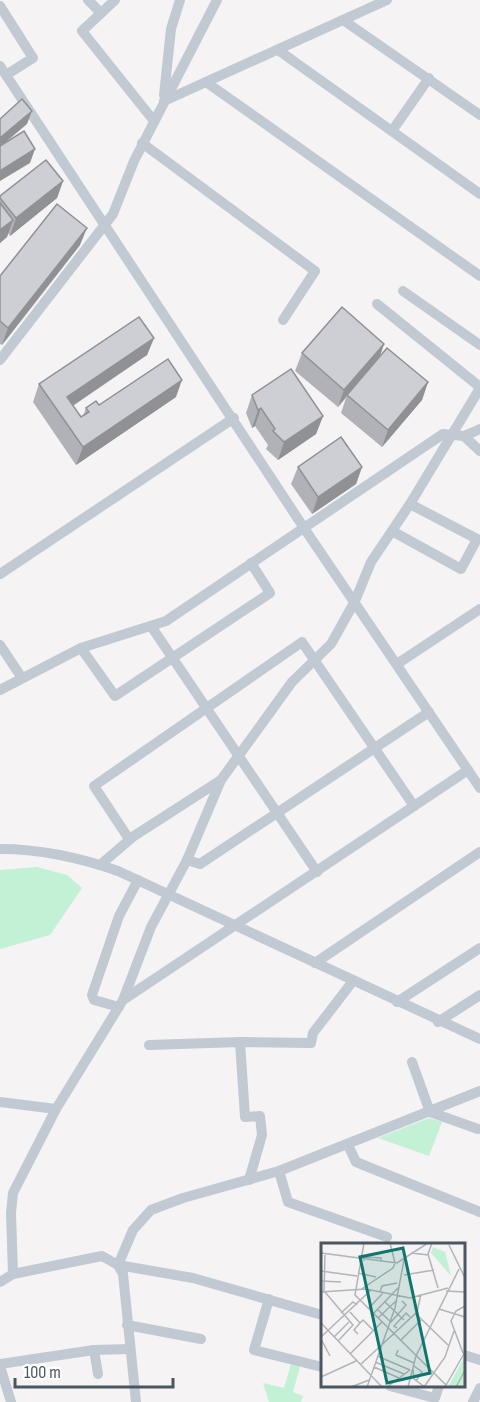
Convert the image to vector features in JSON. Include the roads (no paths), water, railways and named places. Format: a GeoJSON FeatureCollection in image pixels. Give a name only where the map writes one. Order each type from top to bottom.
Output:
{"type":"FeatureCollection","features":[{"type":"Feature","properties":{"kind":"street"},"geometry":{"type":"LineString","coordinates":[[88,0],[101,13]]}},
{"type":"Feature","properties":{"kind":"street"},"geometry":{"type":"LineString","coordinates":[[115,0],[82,31],[154,121]]}},
{"type":"Feature","properties":{"kind":"street"},"geometry":{"type":"LineString","coordinates":[[164,101],[171,29],[180,0]]}},
{"type":"Feature","properties":{"kind":"street"},"geometry":{"type":"LineString","coordinates":[[1,358],[113,214],[142,143],[217,0]]}},
{"type":"Feature","properties":{"kind":"street"},"geometry":{"type":"LineString","coordinates":[[362,0],[372,7]]}},
{"type":"Feature","properties":{"kind":"street"},"geometry":{"type":"LineString","coordinates":[[164,101],[387,0]]}},
{"type":"Feature","properties":{"kind":"street"},"geometry":{"type":"LineString","coordinates":[[0,6],[33,58],[3,71],[234,418],[304,528],[480,788]]}},
{"type":"Feature","properties":{"kind":"street"},"geometry":{"type":"LineString","coordinates":[[343,20],[480,115]]}},
{"type":"Feature","properties":{"kind":"street"},"geometry":{"type":"LineString","coordinates":[[278,50],[480,194]]}},
{"type":"Feature","properties":{"kind":"street"},"geometry":{"type":"LineString","coordinates":[[392,131],[429,78]]}},
{"type":"Feature","properties":{"kind":"street"},"geometry":{"type":"LineString","coordinates":[[206,82],[480,276]]}},
{"type":"Feature","properties":{"kind":"street"},"geometry":{"type":"LineString","coordinates":[[142,143],[315,271],[283,320]]}},
{"type":"Feature","properties":{"kind":"street"},"geometry":{"type":"LineString","coordinates":[[403,291],[480,345]]}},
{"type":"Feature","properties":{"kind":"street"},"geometry":{"type":"LineString","coordinates":[[13,1274],[11,1214],[13,1193],[56,1109],[121,1004],[151,927],[171,894],[221,780],[292,682],[331,644],[355,601],[371,562],[410,504],[480,387],[377,304]]}},
{"type":"Feature","properties":{"kind":"street"},"geometry":{"type":"LineString","coordinates":[[0,574],[234,418]]}},
{"type":"Feature","properties":{"kind":"street"},"geometry":{"type":"LineString","coordinates":[[0,690],[81,648],[166,621],[443,434],[464,436],[480,429]]}},
{"type":"Feature","properties":{"kind":"street"},"geometry":{"type":"LineString","coordinates":[[464,436],[480,451]]}},
{"type":"Feature","properties":{"kind":"street"},"geometry":{"type":"LineString","coordinates":[[392,531],[462,569],[477,539],[410,504]]}},
{"type":"Feature","properties":{"kind":"street"},"geometry":{"type":"LineString","coordinates":[[81,648],[116,696],[270,593],[251,563]]}},
{"type":"Feature","properties":{"kind":"street"},"geometry":{"type":"LineString","coordinates":[[397,664],[480,609]]}},
{"type":"Feature","properties":{"kind":"street"},"geometry":{"type":"LineString","coordinates":[[151,626],[317,872]]}},
{"type":"Feature","properties":{"kind":"street"},"geometry":{"type":"LineString","coordinates":[[129,839],[94,786],[302,642],[414,806]]}},
{"type":"Feature","properties":{"kind":"street"},"geometry":{"type":"LineString","coordinates":[[0,645],[22,678]]}},
{"type":"Feature","properties":{"kind":"street"},"geometry":{"type":"LineString","coordinates":[[187,860],[200,864],[429,712]]}},
{"type":"Feature","properties":{"kind":"street"},"geometry":{"type":"LineString","coordinates":[[138,880],[119,916],[92,995],[94,1000],[121,1004],[468,770]]}},
{"type":"Feature","properties":{"kind":"street"},"geometry":{"type":"LineString","coordinates":[[100,865],[129,839],[221,780]]}},
{"type":"Feature","properties":{"kind":"street"},"geometry":{"type":"LineString","coordinates":[[0,849],[36,852],[100,865],[138,880],[438,1022],[480,1039]]}},
{"type":"Feature","properties":{"kind":"street"},"geometry":{"type":"LineString","coordinates":[[315,963],[480,852]]}},
{"type":"Feature","properties":{"kind":"street"},"geometry":{"type":"LineString","coordinates":[[398,1002],[480,948]]}},
{"type":"Feature","properties":{"kind":"street"},"geometry":{"type":"LineString","coordinates":[[149,1045],[240,1042],[311,1043],[313,1033],[353,981]]}},
{"type":"Feature","properties":{"kind":"street"},"geometry":{"type":"LineString","coordinates":[[438,1022],[480,995]]}},
{"type":"Feature","properties":{"kind":"street"},"geometry":{"type":"LineString","coordinates":[[240,1042],[245,1117],[260,1116],[262,1135],[249,1180]]}},
{"type":"Feature","properties":{"kind":"street"},"geometry":{"type":"LineString","coordinates":[[412,1062],[430,1112]]}},
{"type":"Feature","properties":{"kind":"street"},"geometry":{"type":"LineString","coordinates":[[118,1265],[133,1230],[151,1210],[183,1198],[279,1172],[480,1091]]}},
{"type":"Feature","properties":{"kind":"street"},"geometry":{"type":"LineString","coordinates":[[0,1102],[56,1109]]}},
{"type":"Feature","properties":{"kind":"street"},"geometry":{"type":"LineString","coordinates":[[430,1112],[478,1129]]}},
{"type":"Feature","properties":{"kind":"street"},"geometry":{"type":"LineString","coordinates":[[348,1145],[356,1162],[480,1212]]}},
{"type":"Feature","properties":{"kind":"street"},"geometry":{"type":"LineString","coordinates":[[279,1172],[288,1202],[387,1238]]}},
{"type":"Feature","properties":{"kind":"street"},"geometry":{"type":"LineString","coordinates":[[0,1282],[13,1274],[102,1256],[118,1265],[193,1278],[321,1315]]}},
{"type":"Feature","properties":{"kind":"street"},"geometry":{"type":"LineString","coordinates":[[118,1265],[123,1274],[136,1402]]}},
{"type":"Feature","properties":{"kind":"street"},"geometry":{"type":"LineString","coordinates":[[270,1299],[254,1350],[321,1367]]}},
{"type":"Feature","properties":{"kind":"street"},"geometry":{"type":"LineString","coordinates":[[127,1325],[201,1340]]}},
{"type":"Feature","properties":{"kind":"street"},"geometry":{"type":"LineString","coordinates":[[11,1402],[0,1365],[94,1350],[129,1349]]}},
{"type":"Feature","properties":{"kind":"street"},"geometry":{"type":"LineString","coordinates":[[94,1350],[98,1374]]}},
{"type":"Feature","properties":{"kind":"street"},"geometry":{"type":"LineString","coordinates":[[465,1355],[480,1360]]}},
{"type":"Feature","properties":{"kind":"street"},"geometry":{"type":"LineString","coordinates":[[394,1387],[435,1398],[439,1387]]}},
{"type":"Feature","properties":{"kind":"street"},"geometry":{"type":"LineString","coordinates":[[473,1402],[480,1388]]}}]}
